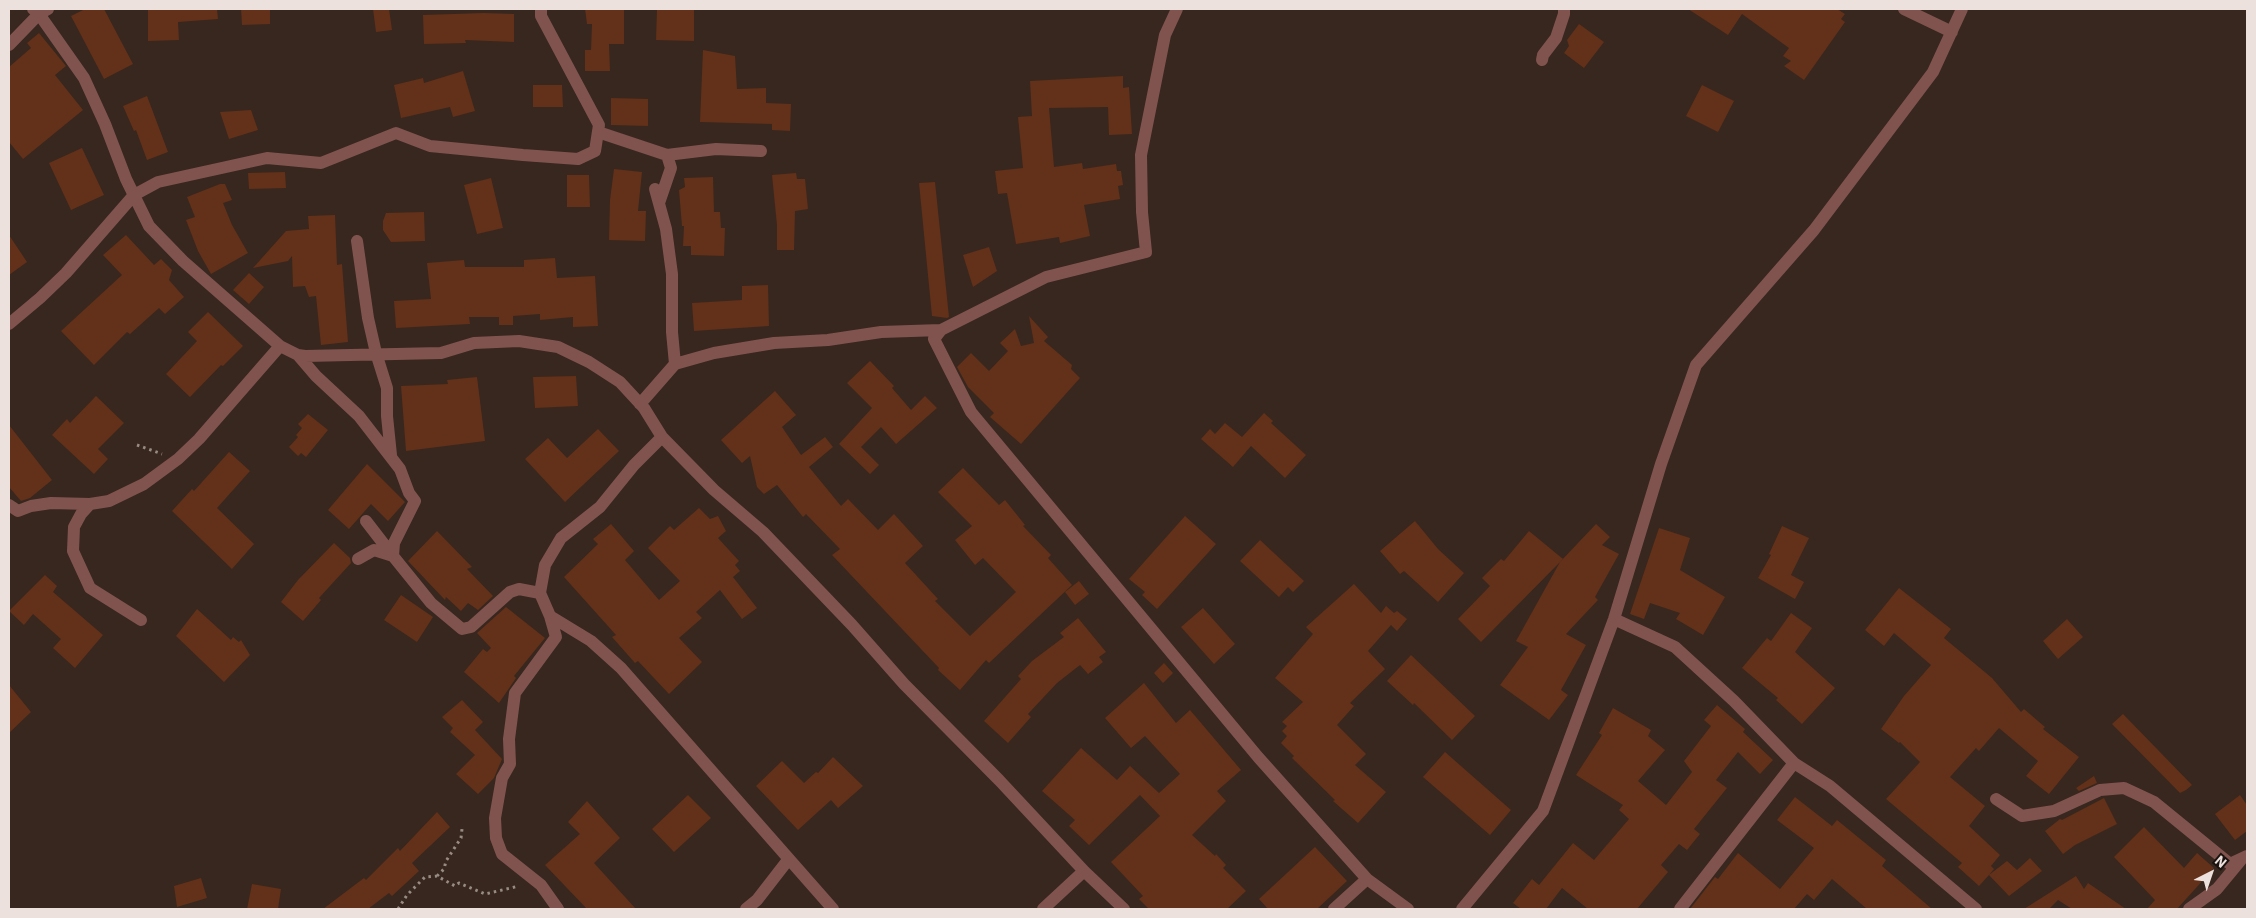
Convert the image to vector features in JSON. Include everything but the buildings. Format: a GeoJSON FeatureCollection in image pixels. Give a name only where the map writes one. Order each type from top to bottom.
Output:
{"type":"FeatureCollection","features":[{"type":"Feature","properties":{"kind":"street"},"geometry":{"type":"LineString","coordinates":[[9,324],[66,273],[134,195],[158,182],[267,158],[321,163],[396,133],[430,146],[578,159],[595,151],[600,125],[541,16],[540,9]]}},
{"type":"Feature","properties":{"kind":"street"},"geometry":{"type":"LineString","coordinates":[[640,404],[676,364],[714,353],[774,343],[828,340],[881,332],[941,330],[1046,277],[1146,252],[1142,212],[1141,155],[1165,35],[1177,9]]}},
{"type":"Feature","properties":{"kind":"street"},"geometry":{"type":"LineString","coordinates":[[1542,60],[1543,55],[1556,38],[1564,9]]}},
{"type":"Feature","properties":{"kind":"street"},"geometry":{"type":"LineString","coordinates":[[1904,9],[1952,32]]}},
{"type":"Feature","properties":{"kind":"street"},"geometry":{"type":"LineString","coordinates":[[1462,909],[1542,811],[1614,619],[1661,464],[1696,365],[1814,230],[1933,72],[1962,9]]}},
{"type":"Feature","properties":{"kind":"street"},"geometry":{"type":"LineString","coordinates":[[9,45],[40,10],[84,78],[149,226],[183,261],[280,346],[298,355],[316,376],[359,416],[391,455],[415,501],[394,543],[393,556]]}},
{"type":"Feature","properties":{"kind":"street"},"geometry":{"type":"LineString","coordinates":[[598,132],[667,155],[716,149],[761,151]]}},
{"type":"Feature","properties":{"kind":"street"},"geometry":{"type":"LineString","coordinates":[[659,203],[671,168],[667,155]]}},
{"type":"Feature","properties":{"kind":"street"},"geometry":{"type":"LineString","coordinates":[[655,189],[666,229],[672,274],[672,332],[676,364]]}},
{"type":"Feature","properties":{"kind":"street"},"geometry":{"type":"LineString","coordinates":[[357,241],[376,353],[388,388],[387,416],[391,455]]}},
{"type":"Feature","properties":{"kind":"street"},"geometry":{"type":"LineString","coordinates":[[941,330],[934,339],[970,412],[1258,757],[1367,879],[1408,909]]}},
{"type":"Feature","properties":{"kind":"street"},"geometry":{"type":"LineString","coordinates":[[298,355],[441,352],[474,343],[519,341],[558,347],[589,362],[620,382],[640,404],[662,437],[714,490],[763,532],[852,625],[904,684],[1124,909]]}},
{"type":"Feature","properties":{"kind":"street"},"geometry":{"type":"LineString","coordinates":[[9,505],[18,511],[31,506],[50,503],[90,504],[109,501],[144,484],[199,439],[280,346]]}},
{"type":"Feature","properties":{"kind":"street"},"geometry":{"type":"LineString","coordinates":[[558,909],[541,885],[502,854],[496,838],[495,818],[502,778],[510,764],[509,739],[515,693],[556,637],[550,616],[540,593],[545,565],[561,538],[600,507],[634,465],[662,437]]}},
{"type":"Feature","properties":{"kind":"street"},"geometry":{"type":"LineString","coordinates":[[90,504],[81,514],[74,527],[73,551],[90,588],[141,620]]}},
{"type":"Feature","properties":{"kind":"street"},"geometry":{"type":"LineString","coordinates":[[366,521],[431,603],[462,628],[471,627],[510,592],[519,589],[540,593]]}},
{"type":"Feature","properties":{"kind":"street"},"geometry":{"type":"LineString","coordinates":[[358,559],[374,550],[393,556]]}},
{"type":"Feature","properties":{"kind":"street"},"geometry":{"type":"LineString","coordinates":[[550,616],[591,641],[621,668],[833,909]]}},
{"type":"Feature","properties":{"kind":"street"},"geometry":{"type":"LineString","coordinates":[[1614,619],[1675,646],[1734,700],[1794,764],[1830,786],[1976,909]]}},
{"type":"Feature","properties":{"kind":"street"},"geometry":{"type":"LineString","coordinates":[[1680,909],[1794,764]]}},
{"type":"Feature","properties":{"kind":"street"},"geometry":{"type":"LineString","coordinates":[[1996,799],[2022,816],[2054,811],[2100,790],[2124,788],[2154,802],[2230,864],[2246,856]]}},
{"type":"Feature","properties":{"kind":"street"},"geometry":{"type":"LineString","coordinates":[[2189,909],[2217,889],[2246,856]]}},
{"type":"Feature","properties":{"kind":"street"},"geometry":{"type":"LineString","coordinates":[[746,909],[757,900],[788,860]]}},
{"type":"Feature","properties":{"kind":"street"},"geometry":{"type":"LineString","coordinates":[[1043,909],[1084,870]]}},
{"type":"Feature","properties":{"kind":"street"},"geometry":{"type":"LineString","coordinates":[[1334,909],[1367,879]]}},
{"type":"Feature","properties":{"kind":"path"},"geometry":{"type":"LineString","coordinates":[[136,445],[154,452],[183,454]]}},
{"type":"Feature","properties":{"kind":"path"},"geometry":{"type":"LineString","coordinates":[[437,876],[444,869],[446,861],[461,838],[462,829]]}},
{"type":"Feature","properties":{"kind":"path"},"geometry":{"type":"LineString","coordinates":[[398,909],[407,895],[425,877],[437,876],[455,886],[459,883],[485,894],[512,888],[533,880]]}}]}
